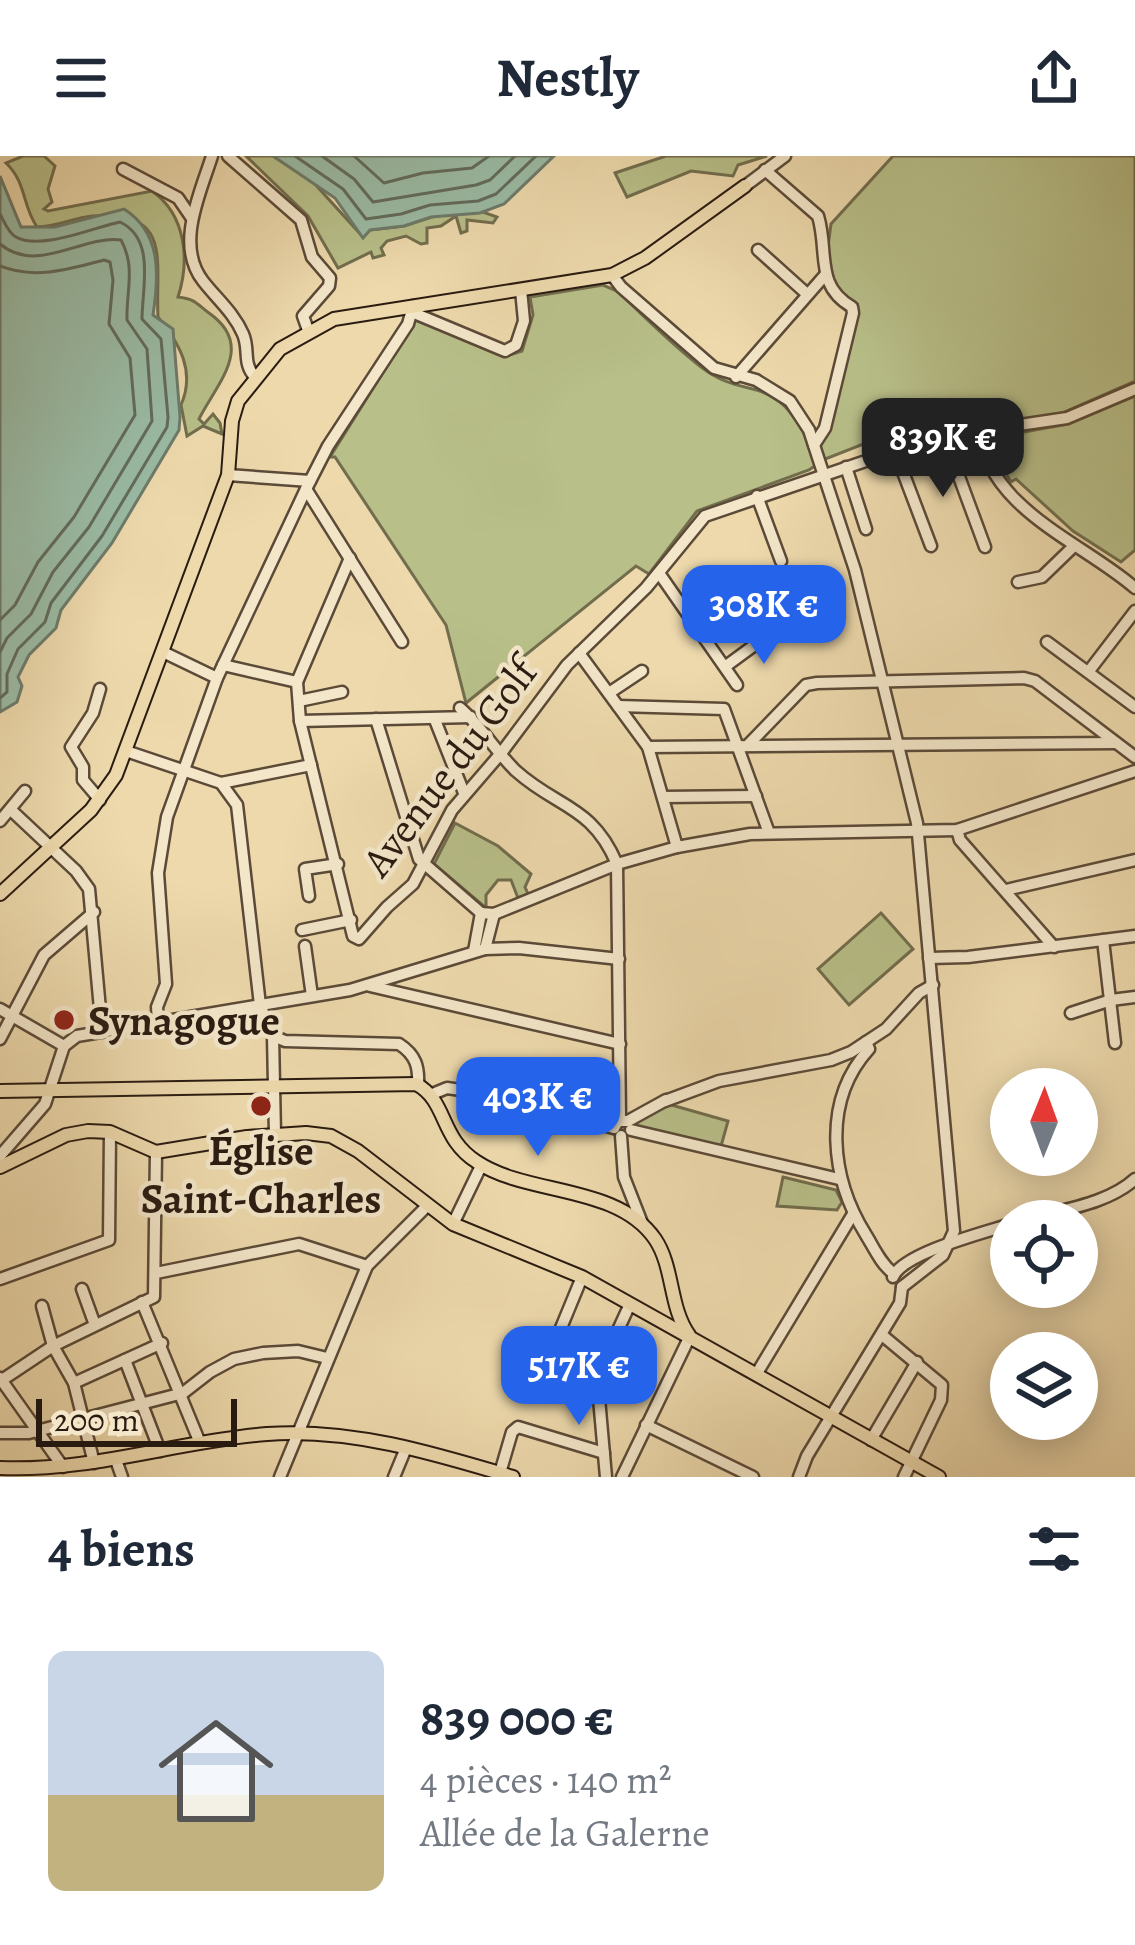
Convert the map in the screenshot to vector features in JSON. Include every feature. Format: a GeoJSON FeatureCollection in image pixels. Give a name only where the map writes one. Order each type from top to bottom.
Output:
{"type":"FeatureCollection","features":[{"type":"Feature","properties":{"kind":"main road"},"geometry":{"type":"LineString","coordinates":[[0,894],[100,800],[126,751],[228,475],[234,413],[274,353],[334,319],[613,275],[645,258],[745,186]]}},
{"type":"Feature","properties":{"kind":"main road"},"geometry":{"type":"LineString","coordinates":[[0,1091],[417,1085],[430,1095],[450,1138],[481,1166],[608,1206],[643,1226],[657,1241],[677,1312],[690,1336]]}},
{"type":"Feature","properties":{"kind":"main road"},"geometry":{"type":"LineString","coordinates":[[0,1168],[66,1135],[110,1132],[156,1152],[275,1135],[332,1136],[453,1224],[582,1277],[939,1477]]}},
{"type":"Feature","properties":{"kind":"main road"},"geometry":{"type":"LineString","coordinates":[[665,1322],[677,1312]]}},
{"type":"Feature","properties":{"kind":"main road"},"geometry":{"type":"LineString","coordinates":[[0,1468],[22,1474],[69,1470],[200,1443],[297,1433],[406,1448],[493,1474]]}},
{"type":"Feature","properties":{"kind":"street"},"geometry":{"type":"LineString","coordinates":[[212,156],[190,217],[195,268],[244,336],[247,367],[255,377]]}},
{"type":"Feature","properties":{"kind":"street"},"geometry":{"type":"LineString","coordinates":[[228,156],[301,220],[312,257],[330,278],[329,286],[303,316],[308,330]]}},
{"type":"Feature","properties":{"kind":"street"},"geometry":{"type":"LineString","coordinates":[[745,186],[785,156]]}},
{"type":"Feature","properties":{"kind":"street"},"geometry":{"type":"LineString","coordinates":[[123,169],[178,199],[190,217]]}},
{"type":"Feature","properties":{"kind":"street"},"geometry":{"type":"LineString","coordinates":[[765,170],[818,217],[834,297],[853,313],[825,428],[814,445]]}},
{"type":"Feature","properties":{"kind":"street"},"geometry":{"type":"LineString","coordinates":[[758,250],[807,294]]}},
{"type":"Feature","properties":{"kind":"street"},"geometry":{"type":"LineString","coordinates":[[736,377],[826,274]]}},
{"type":"Feature","properties":{"kind":"street"},"geometry":{"type":"LineString","coordinates":[[613,275],[703,360],[770,387],[790,401],[809,430],[855,570],[918,832],[954,1227],[943,1255],[902,1288]]}},
{"type":"Feature","properties":{"kind":"street"},"geometry":{"type":"LineString","coordinates":[[158,1021],[157,1007],[166,985],[159,910],[160,851],[217,678],[308,485],[413,310],[511,350],[524,321],[521,290]]}},
{"type":"Feature","properties":{"kind":"street","name":"Avenue du Golf"},"geometry":{"type":"LineString","coordinates":[[351,920],[353,936],[359,940],[413,884],[464,793],[579,653],[659,573],[705,516],[944,436],[1067,418],[1135,389]]}},
{"type":"Feature","properties":{"kind":"street"},"geometry":{"type":"LineString","coordinates":[[980,430],[982,448],[1002,480],[1073,547],[1135,588]]}},
{"type":"Feature","properties":{"kind":"street"},"geometry":{"type":"LineString","coordinates":[[944,436],[985,547]]}},
{"type":"Feature","properties":{"kind":"street"},"geometry":{"type":"LineString","coordinates":[[895,451],[931,546]]}},
{"type":"Feature","properties":{"kind":"street"},"geometry":{"type":"LineString","coordinates":[[846,467],[866,529]]}},
{"type":"Feature","properties":{"kind":"street"},"geometry":{"type":"LineString","coordinates":[[228,475],[308,485]]}},
{"type":"Feature","properties":{"kind":"street"},"geometry":{"type":"LineString","coordinates":[[308,485],[402,642]]}},
{"type":"Feature","properties":{"kind":"street"},"geometry":{"type":"LineString","coordinates":[[757,496],[781,561]]}},
{"type":"Feature","properties":{"kind":"street"},"geometry":{"type":"LineString","coordinates":[[1018,582],[1042,577],[1073,547]]}},
{"type":"Feature","properties":{"kind":"street"},"geometry":{"type":"LineString","coordinates":[[302,930],[351,920],[300,721],[297,682],[350,558]]}},
{"type":"Feature","properties":{"kind":"street"},"geometry":{"type":"LineString","coordinates":[[659,573],[737,685]]}},
{"type":"Feature","properties":{"kind":"street"},"geometry":{"type":"LineString","coordinates":[[1089,671],[1135,611]]}},
{"type":"Feature","properties":{"kind":"street"},"geometry":{"type":"LineString","coordinates":[[726,666],[775,630]]}},
{"type":"Feature","properties":{"kind":"street"},"geometry":{"type":"LineString","coordinates":[[1047,642],[1135,707]]}},
{"type":"Feature","properties":{"kind":"street"},"geometry":{"type":"LineString","coordinates":[[163,652],[217,678]]}},
{"type":"Feature","properties":{"kind":"street"},"geometry":{"type":"LineString","coordinates":[[579,653],[648,747],[677,847]]}},
{"type":"Feature","properties":{"kind":"street"},"geometry":{"type":"LineString","coordinates":[[223,665],[297,682]]}},
{"type":"Feature","properties":{"kind":"street"},"geometry":{"type":"LineString","coordinates":[[609,693],[642,671]]}},
{"type":"Feature","properties":{"kind":"street"},"geometry":{"type":"LineString","coordinates":[[743,745],[806,686],[1024,678],[1135,757]]}},
{"type":"Feature","properties":{"kind":"street"},"geometry":{"type":"LineString","coordinates":[[100,689],[93,713],[71,747],[83,767],[83,781],[100,800]]}},
{"type":"Feature","properties":{"kind":"street"},"geometry":{"type":"LineString","coordinates":[[298,701],[342,692]]}},
{"type":"Feature","properties":{"kind":"street"},"geometry":{"type":"LineString","coordinates":[[617,706],[724,709],[743,745],[769,833]]}},
{"type":"Feature","properties":{"kind":"street"},"geometry":{"type":"LineString","coordinates":[[300,721],[435,719],[465,712],[518,773],[586,816],[608,841],[617,863],[624,1177],[643,1226]]}},
{"type":"Feature","properties":{"kind":"street"},"geometry":{"type":"LineString","coordinates":[[376,719],[412,841],[425,866],[488,914]]}},
{"type":"Feature","properties":{"kind":"street"},"geometry":{"type":"LineString","coordinates":[[435,719],[464,793]]}},
{"type":"Feature","properties":{"kind":"street"},"geometry":{"type":"LineString","coordinates":[[648,747],[1117,743]]}},
{"type":"Feature","properties":{"kind":"street"},"geometry":{"type":"LineString","coordinates":[[126,751],[220,783],[311,765]]}},
{"type":"Feature","properties":{"kind":"street"},"geometry":{"type":"LineString","coordinates":[[488,914],[617,863],[677,847],[769,833],[957,830],[1135,771]]}},
{"type":"Feature","properties":{"kind":"street"},"geometry":{"type":"LineString","coordinates":[[220,783],[237,806],[260,1005],[273,1036],[275,1135]]}},
{"type":"Feature","properties":{"kind":"street"},"geometry":{"type":"LineString","coordinates":[[0,821],[26,791]]}},
{"type":"Feature","properties":{"kind":"street"},"geometry":{"type":"LineString","coordinates":[[663,796],[756,796]]}},
{"type":"Feature","properties":{"kind":"street"},"geometry":{"type":"LineString","coordinates":[[10,810],[89,889],[102,1030]]}},
{"type":"Feature","properties":{"kind":"street"},"geometry":{"type":"LineString","coordinates":[[957,830],[960,840],[1054,947]]}},
{"type":"Feature","properties":{"kind":"street"},"geometry":{"type":"LineString","coordinates":[[1006,890],[1135,860]]}},
{"type":"Feature","properties":{"kind":"street"},"geometry":{"type":"LineString","coordinates":[[309,896],[305,869],[338,864]]}},
{"type":"Feature","properties":{"kind":"street"},"geometry":{"type":"LineString","coordinates":[[0,1040],[6,1012],[44,955],[94,912]]}},
{"type":"Feature","properties":{"kind":"street"},"geometry":{"type":"LineString","coordinates":[[479,950],[488,914]]}},
{"type":"Feature","properties":{"kind":"street"},"geometry":{"type":"LineString","coordinates":[[929,958],[1135,936]]}},
{"type":"Feature","properties":{"kind":"street"},"geometry":{"type":"LineString","coordinates":[[1103,940],[1115,1043]]}},
{"type":"Feature","properties":{"kind":"street"},"geometry":{"type":"LineString","coordinates":[[305,946],[312,996]]}},
{"type":"Feature","properties":{"kind":"street"},"geometry":{"type":"LineString","coordinates":[[0,1156],[44,1104],[64,1046],[77,1036],[367,985],[479,950],[568,951],[620,959]]}},
{"type":"Feature","properties":{"kind":"street"},"geometry":{"type":"LineString","coordinates":[[367,985],[620,1044]]}},
{"type":"Feature","properties":{"kind":"street"},"geometry":{"type":"LineString","coordinates":[[623,1127],[664,1101],[722,1075],[829,1055],[866,1042],[933,985]]}},
{"type":"Feature","properties":{"kind":"street"},"geometry":{"type":"LineString","coordinates":[[1071,1013],[1135,997]]}},
{"type":"Feature","properties":{"kind":"street"},"geometry":{"type":"LineString","coordinates":[[6,1012],[64,1046]]}},
{"type":"Feature","properties":{"kind":"street"},"geometry":{"type":"LineString","coordinates":[[273,1036],[285,1041],[400,1044],[410,1050],[419,1067],[417,1085]]}},
{"type":"Feature","properties":{"kind":"street"},"geometry":{"type":"LineString","coordinates":[[866,1042],[869,1049],[848,1080],[837,1131],[839,1179],[853,1214],[893,1273]]}},
{"type":"Feature","properties":{"kind":"street"},"geometry":{"type":"LineString","coordinates":[[430,1095],[447,1088],[468,1091],[839,1179]]}},
{"type":"Feature","properties":{"kind":"street"},"geometry":{"type":"LineString","coordinates":[[0,1279],[109,1240],[110,1132]]}},
{"type":"Feature","properties":{"kind":"street"},"geometry":{"type":"LineString","coordinates":[[156,1152],[156,1273],[148,1299],[200,1443]]}},
{"type":"Feature","properties":{"kind":"street"},"geometry":{"type":"LineString","coordinates":[[453,1224],[481,1166]]}},
{"type":"Feature","properties":{"kind":"street"},"geometry":{"type":"LineString","coordinates":[[1093,1200],[1135,1179]]}},
{"type":"Feature","properties":{"kind":"street"},"geometry":{"type":"LineString","coordinates":[[282,1476],[367,1266],[427,1207]]}},
{"type":"Feature","properties":{"kind":"street"},"geometry":{"type":"LineString","coordinates":[[757,1373],[853,1214]]}},
{"type":"Feature","properties":{"kind":"street"},"geometry":{"type":"LineString","coordinates":[[893,1273],[951,1242],[990,1230]]}},
{"type":"Feature","properties":{"kind":"street"},"geometry":{"type":"LineString","coordinates":[[156,1273],[298,1244],[367,1266]]}},
{"type":"Feature","properties":{"kind":"street"},"geometry":{"type":"LineString","coordinates":[[906,1266],[914,1278]]}},
{"type":"Feature","properties":{"kind":"street"},"geometry":{"type":"LineString","coordinates":[[893,1273],[894,1282],[902,1288]]}},
{"type":"Feature","properties":{"kind":"street"},"geometry":{"type":"LineString","coordinates":[[582,1277],[554,1345],[597,1376]]}},
{"type":"Feature","properties":{"kind":"street"},"geometry":{"type":"LineString","coordinates":[[799,1477],[900,1303],[902,1288]]}},
{"type":"Feature","properties":{"kind":"street"},"geometry":{"type":"LineString","coordinates":[[82,1289],[95,1325]]}},
{"type":"Feature","properties":{"kind":"street"},"geometry":{"type":"LineString","coordinates":[[69,1470],[1,1379],[53,1346],[148,1299]]}},
{"type":"Feature","properties":{"kind":"street"},"geometry":{"type":"LineString","coordinates":[[606,1477],[597,1376],[630,1304]]}},
{"type":"Feature","properties":{"kind":"street"},"geometry":{"type":"LineString","coordinates":[[42,1306],[53,1346],[74,1383],[94,1463]]}},
{"type":"Feature","properties":{"kind":"street"},"geometry":{"type":"LineString","coordinates":[[882,1335],[937,1378],[942,1392],[904,1477]]}},
{"type":"Feature","properties":{"kind":"street"},"geometry":{"type":"LineString","coordinates":[[622,1477],[690,1336]]}},
{"type":"Feature","properties":{"kind":"street"},"geometry":{"type":"LineString","coordinates":[[74,1383],[162,1343]]}},
{"type":"Feature","properties":{"kind":"street"},"geometry":{"type":"LineString","coordinates":[[0,1433],[38,1430],[183,1393],[234,1359],[298,1351],[327,1358]]}},
{"type":"Feature","properties":{"kind":"street"},"geometry":{"type":"LineString","coordinates":[[125,1360],[160,1451]]}},
{"type":"Feature","properties":{"kind":"street"},"geometry":{"type":"LineString","coordinates":[[871,1439],[916,1361]]}},
{"type":"Feature","properties":{"kind":"street"},"geometry":{"type":"LineString","coordinates":[[646,1425],[753,1477]]}},
{"type":"Feature","properties":{"kind":"street"},"geometry":{"type":"LineString","coordinates":[[493,1474],[518,1427],[604,1453]]}},
{"type":"Feature","properties":{"kind":"street"},"geometry":{"type":"LineString","coordinates":[[394,1477],[406,1448]]}},
{"type":"Feature","properties":{"kind":"street"},"geometry":{"type":"LineString","coordinates":[[116,1460],[122,1477]]}},
{"type":"Feature","properties":{"kind":"green space"},"geometry":{"type":"Polygon","coordinates":[[[23,156],[44,156],[55,166],[48,189],[52,202],[44,209],[48,211],[152,191],[172,212],[184,254],[178,297],[198,304],[230,338],[228,365],[199,419],[204,424],[213,414],[222,434],[203,426],[187,436],[181,405],[186,369],[173,337],[158,317],[157,259],[148,230],[118,216],[37,227],[18,178],[6,163],[23,156]]]}},
{"type":"Feature","properties":{"kind":"green space"},"geometry":{"type":"Polygon","coordinates":[[[246,156],[273,156],[313,182],[363,237],[370,230],[404,226],[466,206],[497,217],[493,223],[467,220],[467,231],[461,233],[456,216],[427,228],[427,243],[406,236],[387,241],[381,248],[384,255],[373,258],[371,252],[338,268],[308,216],[246,156]]]}},
{"type":"Feature","properties":{"kind":"green space"},"geometry":{"type":"Polygon","coordinates":[[[666,156],[767,156],[738,165],[733,176],[691,171],[627,197],[615,173],[666,156]]]}},
{"type":"Feature","properties":{"kind":"green space"},"geometry":{"type":"Polygon","coordinates":[[[893,156],[1135,156],[1135,381],[1062,413],[937,433],[917,423],[697,511],[649,574],[636,566],[466,703],[446,625],[335,457],[330,457],[416,320],[506,356],[522,351],[533,315],[530,297],[603,285],[617,291],[701,367],[781,403],[806,437],[826,430],[857,304],[837,292],[827,254],[831,224],[893,156]]]}},
{"type":"Feature","properties":{"kind":"green space"},"geometry":{"type":"Polygon","coordinates":[[[1135,396],[1135,550],[1121,562],[1073,531],[1016,479],[1011,482],[992,450],[996,437],[1068,424],[1135,396]]]}},
{"type":"Feature","properties":{"kind":"green space"},"geometry":{"type":"Polygon","coordinates":[[[455,823],[498,846],[531,874],[525,887],[528,894],[518,898],[511,880],[498,880],[486,895],[486,908],[434,864],[455,823]]]}},
{"type":"Feature","properties":{"kind":"green space"},"geometry":{"type":"Polygon","coordinates":[[[881,913],[913,949],[849,1005],[818,969],[881,913]]]}},
{"type":"Feature","properties":{"kind":"green space"},"geometry":{"type":"Polygon","coordinates":[[[668,1104],[728,1121],[720,1150],[633,1128],[634,1121],[668,1104]]]}},
{"type":"Feature","properties":{"kind":"green space"},"geometry":{"type":"Polygon","coordinates":[[[783,1177],[836,1190],[842,1202],[837,1210],[777,1206],[783,1177]]]}},
{"type":"Feature","properties":{"kind":"water"},"geometry":{"type":"Polygon","coordinates":[[[273,156],[554,156],[504,204],[480,213],[370,230],[363,238],[335,198],[273,156]]]}},
{"type":"Feature","properties":{"kind":"water"},"geometry":{"type":"Polygon","coordinates":[[[0,176],[21,227],[55,227],[124,209],[145,230],[155,256],[153,315],[173,329],[180,417],[179,430],[112,543],[61,610],[56,628],[29,655],[18,677],[22,686],[17,702],[0,712],[0,176]]]}},
{"type":"Feature","properties":{"kind":"place","name":"Synagogue"},"geometry":{"type":"Point","coordinates":[64,1020]}},
{"type":"Feature","properties":{"kind":"place","name":"Église Saint-Charles"},"geometry":{"type":"Point","coordinates":[261,1106]}}]}
